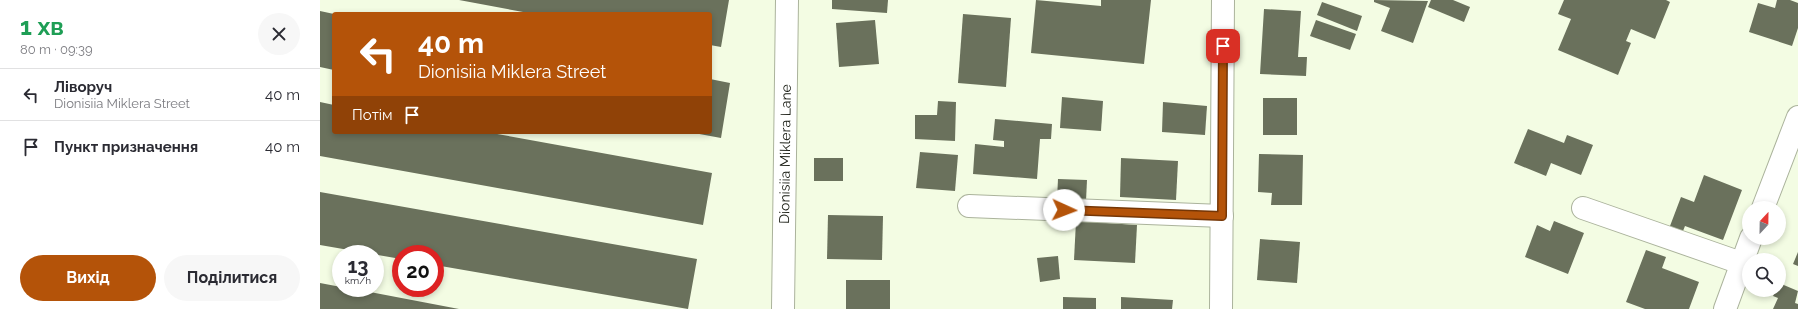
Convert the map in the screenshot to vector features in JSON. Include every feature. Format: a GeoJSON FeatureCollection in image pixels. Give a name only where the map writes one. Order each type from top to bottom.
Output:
{"type":"FeatureCollection","features":[{"type":"Feature","properties":{"kind":"street","name":"Dionisiia Miklera Lane"},"geometry":{"type":"LineString","coordinates":[[783,309],[787,0]]}},
{"type":"Feature","properties":{"kind":"street"},"geometry":{"type":"LineString","coordinates":[[1221,309],[1224,0]]}},
{"type":"Feature","properties":{"kind":"street"},"geometry":{"type":"LineString","coordinates":[[1766,201],[1798,117]]}},
{"type":"Feature","properties":{"kind":"street"},"geometry":{"type":"LineString","coordinates":[[969,206],[1222,216]]}},
{"type":"Feature","properties":{"kind":"street"},"geometry":{"type":"LineString","coordinates":[[1583,208],[1742,263],[1725,309]]}},
{"type":"Feature","properties":{"kind":"building"},"geometry":{"type":"Polygon","coordinates":[[[459,0],[729,0],[721,47],[712,45],[712,12],[523,12],[459,0]]]}},
{"type":"Feature","properties":{"kind":"building"},"geometry":{"type":"Polygon","coordinates":[[[832,0],[888,0],[887,13],[832,9],[832,0]]]}},
{"type":"Feature","properties":{"kind":"building"},"geometry":{"type":"Polygon","coordinates":[[[1036,0],[1101,6],[1101,0],[1151,0],[1144,64],[1031,53],[1036,0]]]}},
{"type":"Feature","properties":{"kind":"building"},"geometry":{"type":"Polygon","coordinates":[[[1374,0],[1428,1],[1413,43],[1381,31],[1390,8],[1374,2],[1374,0]]]}},
{"type":"Feature","properties":{"kind":"building"},"geometry":{"type":"Polygon","coordinates":[[[1431,0],[1453,0],[1470,7],[1464,22],[1428,7],[1431,0]]]}},
{"type":"Feature","properties":{"kind":"building"},"geometry":{"type":"Polygon","coordinates":[[[1564,0],[1666,0],[1670,2],[1655,39],[1631,29],[1626,41],[1631,43],[1618,75],[1558,50],[1571,19],[1558,14],[1564,0]]]}},
{"type":"Feature","properties":{"kind":"building"},"geometry":{"type":"Polygon","coordinates":[[[1777,0],[1790,0],[1798,3],[1798,28],[1792,46],[1749,32],[1758,3],[1775,8],[1777,0]]]}},
{"type":"Feature","properties":{"kind":"building"},"geometry":{"type":"Polygon","coordinates":[[[1322,2],[1362,16],[1357,31],[1317,15],[1322,2]]]}},
{"type":"Feature","properties":{"kind":"building"},"geometry":{"type":"Polygon","coordinates":[[[1264,9],[1301,11],[1298,57],[1307,57],[1306,76],[1260,74],[1264,9]]]}},
{"type":"Feature","properties":{"kind":"building"},"geometry":{"type":"Polygon","coordinates":[[[320,11],[332,14],[332,70],[320,67],[320,11]]]}},
{"type":"Feature","properties":{"kind":"building"},"geometry":{"type":"Polygon","coordinates":[[[963,14],[1011,18],[1006,87],[958,83],[963,14]]]}},
{"type":"Feature","properties":{"kind":"building"},"geometry":{"type":"Polygon","coordinates":[[[875,20],[879,64],[839,67],[836,23],[875,20]]]}},
{"type":"Feature","properties":{"kind":"building"},"geometry":{"type":"Polygon","coordinates":[[[1316,20],[1356,34],[1350,50],[1310,36],[1316,20]]]}},
{"type":"Feature","properties":{"kind":"building"},"geometry":{"type":"Polygon","coordinates":[[[712,79],[730,83],[721,138],[699,134],[712,134],[712,79]]]}},
{"type":"Feature","properties":{"kind":"building"},"geometry":{"type":"Polygon","coordinates":[[[1062,97],[1103,101],[1101,131],[1060,128],[1062,97]]]}},
{"type":"Feature","properties":{"kind":"building"},"geometry":{"type":"Polygon","coordinates":[[[1263,98],[1297,98],[1297,135],[1263,135],[1263,98]]]}},
{"type":"Feature","properties":{"kind":"building"},"geometry":{"type":"Polygon","coordinates":[[[938,101],[956,102],[955,141],[915,139],[915,115],[937,115],[938,101]]]}},
{"type":"Feature","properties":{"kind":"building"},"geometry":{"type":"Polygon","coordinates":[[[320,102],[332,105],[332,134],[497,134],[712,173],[703,225],[320,156],[320,102]]]}},
{"type":"Feature","properties":{"kind":"building"},"geometry":{"type":"Polygon","coordinates":[[[1163,102],[1207,106],[1205,135],[1162,132],[1163,102]]]}},
{"type":"Feature","properties":{"kind":"building"},"geometry":{"type":"Polygon","coordinates":[[[995,119],[1052,124],[1051,139],[1040,139],[1037,179],[973,174],[975,144],[1004,147],[1004,141],[993,140],[995,119]]]}},
{"type":"Feature","properties":{"kind":"building"},"geometry":{"type":"Polygon","coordinates":[[[1528,129],[1564,143],[1567,135],[1593,145],[1581,175],[1551,163],[1546,176],[1514,163],[1528,129]]]}},
{"type":"Feature","properties":{"kind":"building"},"geometry":{"type":"Polygon","coordinates":[[[920,152],[958,155],[955,191],[916,188],[920,152]]]}},
{"type":"Feature","properties":{"kind":"building"},"geometry":{"type":"Polygon","coordinates":[[[1259,154],[1303,155],[1302,205],[1271,205],[1272,193],[1258,192],[1259,154]]]}},
{"type":"Feature","properties":{"kind":"building"},"geometry":{"type":"Polygon","coordinates":[[[814,158],[843,158],[843,181],[814,181],[814,158]]]}},
{"type":"Feature","properties":{"kind":"building"},"geometry":{"type":"Polygon","coordinates":[[[1121,158],[1178,161],[1176,200],[1120,197],[1121,158]]]}},
{"type":"Feature","properties":{"kind":"building"},"geometry":{"type":"Polygon","coordinates":[[[1704,175],[1742,190],[1723,240],[1685,226],[1683,231],[1670,226],[1681,197],[1694,202],[1704,175]]]}},
{"type":"Feature","properties":{"kind":"building"},"geometry":{"type":"Polygon","coordinates":[[[1058,179],[1087,180],[1086,201],[1057,200],[1058,179]]]}},
{"type":"Feature","properties":{"kind":"building"},"geometry":{"type":"Polygon","coordinates":[[[320,192],[697,259],[688,309],[444,267],[444,245],[392,245],[392,257],[384,256],[384,245],[332,245],[332,247],[320,245],[320,192]]]}},
{"type":"Feature","properties":{"kind":"building"},"geometry":{"type":"Polygon","coordinates":[[[828,215],[883,216],[882,260],[827,259],[828,215]]]}},
{"type":"Feature","properties":{"kind":"building"},"geometry":{"type":"Polygon","coordinates":[[[1076,221],[1137,225],[1135,263],[1074,260],[1076,221]]]}},
{"type":"Feature","properties":{"kind":"building"},"geometry":{"type":"Polygon","coordinates":[[[1554,221],[1584,233],[1568,274],[1525,257],[1537,225],[1550,231],[1554,221]]]}},
{"type":"Feature","properties":{"kind":"building"},"geometry":{"type":"Polygon","coordinates":[[[1260,239],[1300,242],[1297,283],[1257,280],[1260,239]]]}},
{"type":"Feature","properties":{"kind":"building"},"geometry":{"type":"Polygon","coordinates":[[[1646,250],[1666,257],[1662,268],[1699,282],[1689,309],[1645,309],[1626,302],[1646,250]]]}},
{"type":"Feature","properties":{"kind":"building"},"geometry":{"type":"Polygon","coordinates":[[[1798,252],[1798,266],[1793,264],[1798,252]]]}},
{"type":"Feature","properties":{"kind":"building"},"geometry":{"type":"Polygon","coordinates":[[[1058,256],[1060,279],[1040,282],[1037,258],[1058,256]]]}},
{"type":"Feature","properties":{"kind":"building"},"geometry":{"type":"Polygon","coordinates":[[[846,280],[890,280],[890,309],[846,309],[846,280]]]}},
{"type":"Feature","properties":{"kind":"building"},"geometry":{"type":"Polygon","coordinates":[[[320,283],[332,285],[332,297],[384,297],[384,295],[459,309],[320,309],[320,283]]]}},
{"type":"Feature","properties":{"kind":"building"},"geometry":{"type":"Polygon","coordinates":[[[1786,286],[1798,291],[1795,303],[1798,304],[1798,309],[1773,309],[1778,298],[1776,297],[1786,297],[1786,286]]]}},
{"type":"Feature","properties":{"kind":"building"},"geometry":{"type":"Polygon","coordinates":[[[1063,297],[1096,298],[1096,309],[1063,309],[1063,297]]]}},
{"type":"Feature","properties":{"kind":"building"},"geometry":{"type":"Polygon","coordinates":[[[1121,297],[1173,300],[1172,309],[1121,309],[1121,297]]]}},
{"type":"Feature","properties":{"kind":"route"},"geometry":{"type":"LineString","coordinates":[[1064,210],[1222,216],[1223,46]]}}]}
